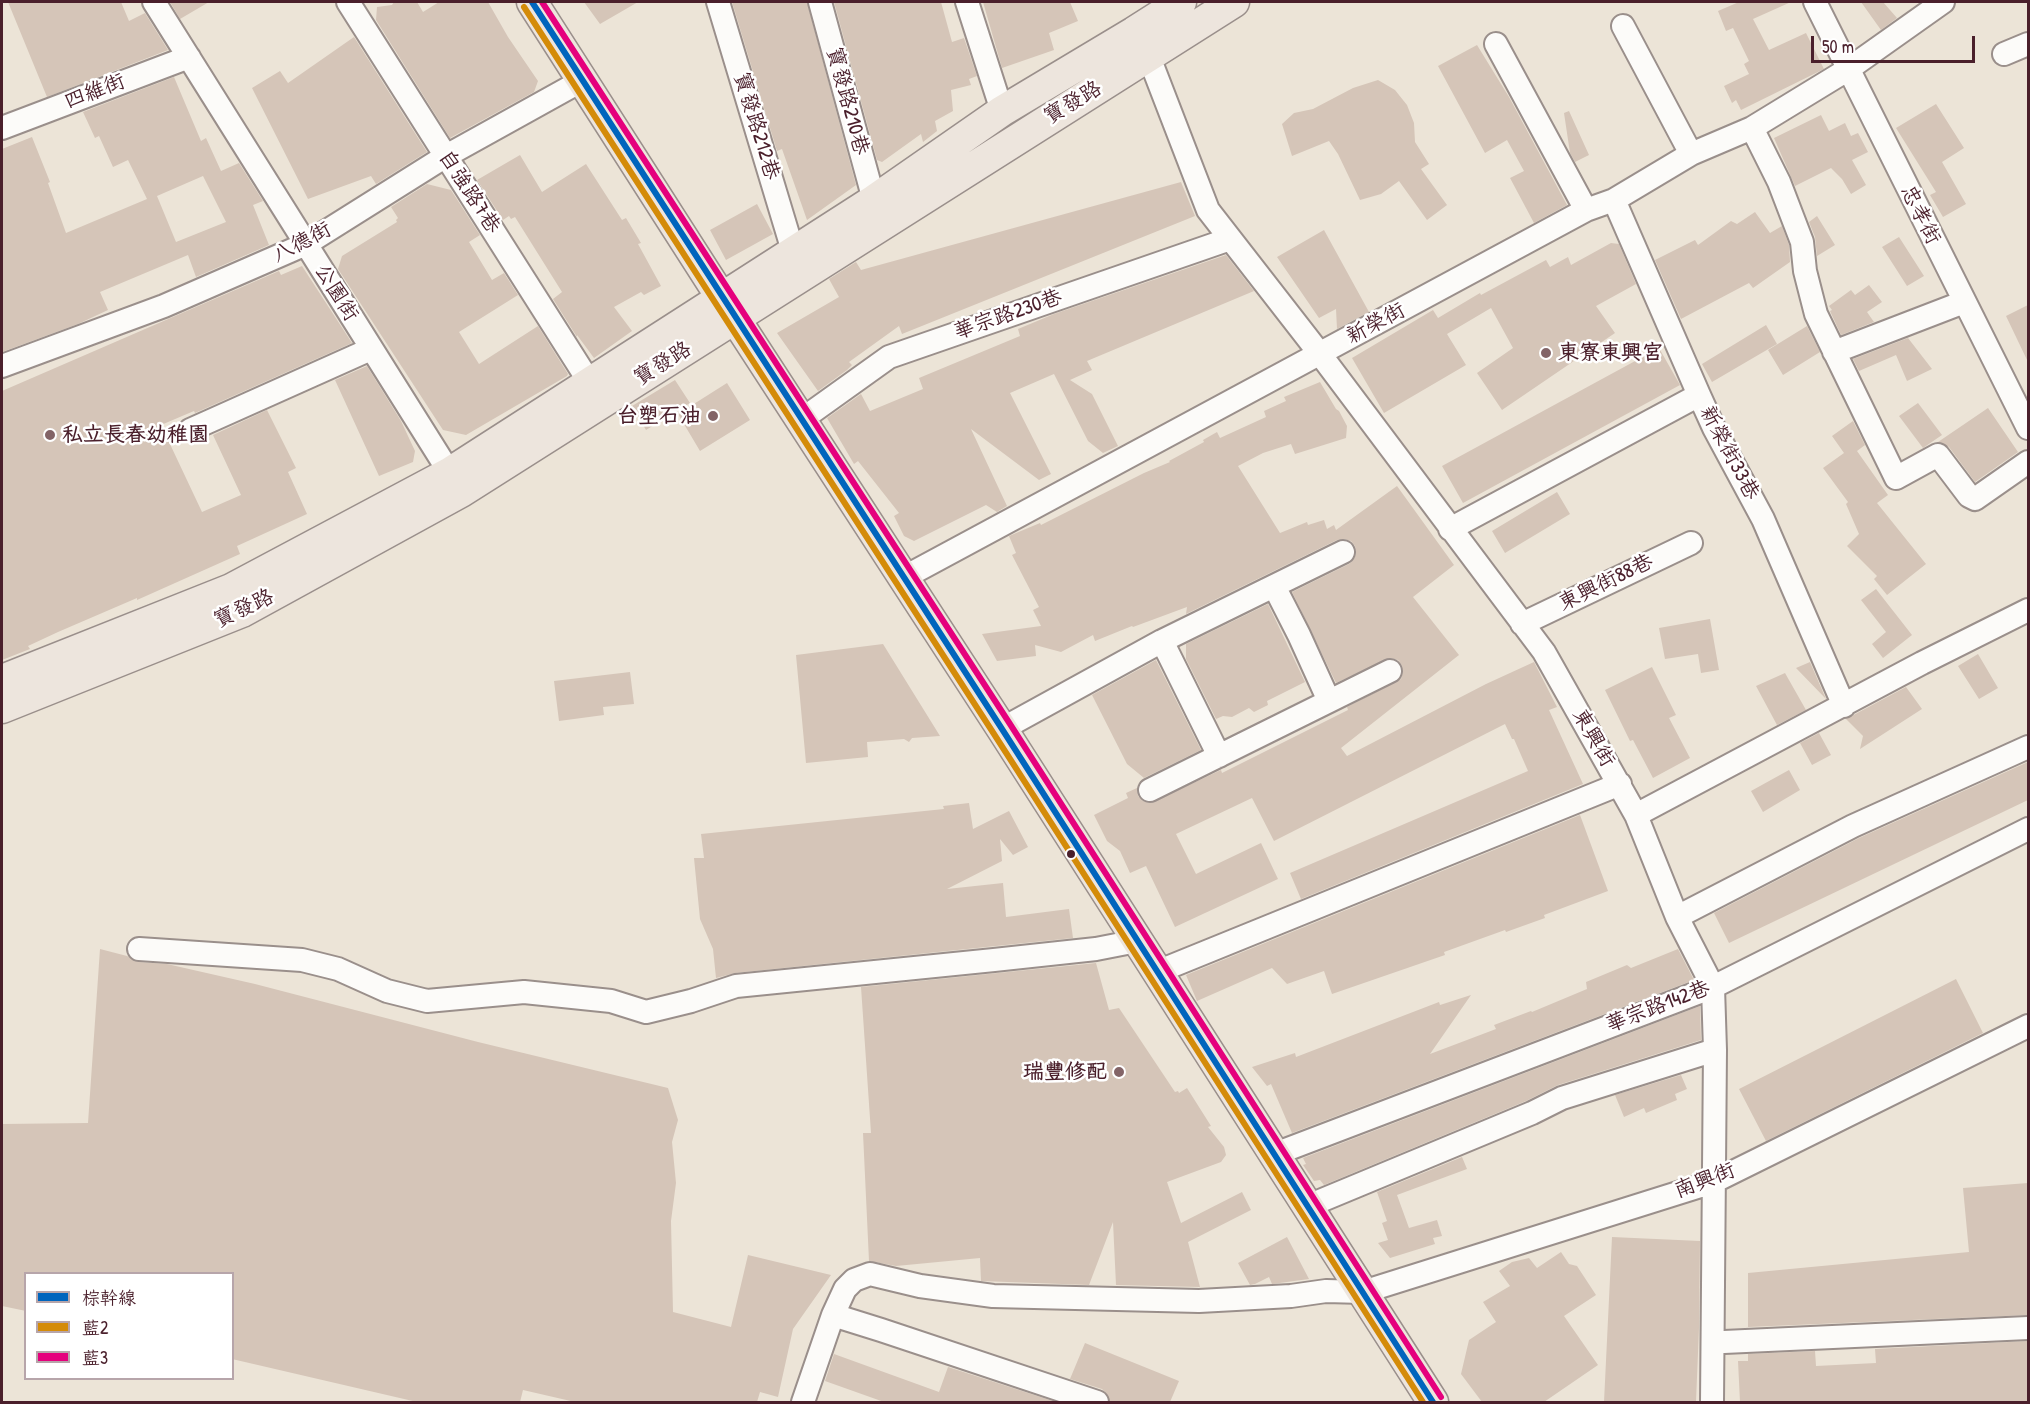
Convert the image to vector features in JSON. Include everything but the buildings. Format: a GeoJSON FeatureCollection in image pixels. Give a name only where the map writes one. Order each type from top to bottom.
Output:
{"type":"FeatureCollection","features":[{"type":"Feature","properties":{"kind":"main road"},"geometry":{"type":"LineString","coordinates":[[532,2],[1433,1402]]}},
{"type":"Feature","properties":{"kind":"main road","name":"寶發路"},"geometry":{"type":"LineString","coordinates":[[2,680],[231,589],[455,482],[590,383],[728,307],[1029,130],[1141,45],[1181,2]]}},
{"type":"Feature","properties":{"kind":"main road","name":"寶發路"},"geometry":{"type":"LineString","coordinates":[[2,708],[242,612],[455,482],[728,307],[793,251],[874,200],[1002,111],[1234,2]]}},
{"type":"Feature","properties":{"kind":"street","name":"公園街"},"geometry":{"type":"LineString","coordinates":[[154,2],[455,482]]}},
{"type":"Feature","properties":{"kind":"street","name":"自強路7巷"},"geometry":{"type":"LineString","coordinates":[[348,2],[590,383]]}},
{"type":"Feature","properties":{"kind":"street","name":"寶發路212巷"},"geometry":{"type":"LineString","coordinates":[[718,2],[793,251]]}},
{"type":"Feature","properties":{"kind":"street","name":"寶發路210巷"},"geometry":{"type":"LineString","coordinates":[[820,2],[874,200]]}},
{"type":"Feature","properties":{"kind":"street"},"geometry":{"type":"LineString","coordinates":[[968,2],[1002,111]]}},
{"type":"Feature","properties":{"kind":"street","name":"忠孝街"},"geometry":{"type":"LineString","coordinates":[[1815,2],[2028,428]]}},
{"type":"Feature","properties":{"kind":"street","name":"新榮街"},"geometry":{"type":"LineString","coordinates":[[903,578],[1586,210],[1614,200],[1691,154],[1752,128],[1847,69],[1943,2]]}},
{"type":"Feature","properties":{"kind":"street"},"geometry":{"type":"LineString","coordinates":[[1623,26],[1691,154]]}},
{"type":"Feature","properties":{"kind":"street"},"geometry":{"type":"LineString","coordinates":[[1496,44],[1586,210]]}},
{"type":"Feature","properties":{"kind":"street"},"geometry":{"type":"LineString","coordinates":[[2004,54],[2028,44]]}},
{"type":"Feature","properties":{"kind":"street","name":"東興街"},"geometry":{"type":"LineString","coordinates":[[1141,45],[1154,70],[1208,210],[1320,354],[1544,652],[1636,814],[1677,917],[1713,987],[1715,1050],[1712,1402]]}},
{"type":"Feature","properties":{"kind":"street","name":"四維街"},"geometry":{"type":"LineString","coordinates":[[2,128],[189,57]]}},
{"type":"Feature","properties":{"kind":"street","name":"八德街"},"geometry":{"type":"LineString","coordinates":[[2,366],[164,306],[306,244],[446,156],[583,80]]}},
{"type":"Feature","properties":{"kind":"street"},"geometry":{"type":"LineString","coordinates":[[1752,128],[1779,182],[1802,242],[1805,271],[1816,314],[1896,478],[1938,455],[1969,496],[1975,499],[2028,462]]}},
{"type":"Feature","properties":{"kind":"street","name":"新榮街33巷"},"geometry":{"type":"LineString","coordinates":[[1614,200],[1698,395],[1713,428],[1763,519],[1844,706]]}},
{"type":"Feature","properties":{"kind":"street","name":"華宗路230巷"},"geometry":{"type":"LineString","coordinates":[[801,420],[889,357],[1230,239]]}},
{"type":"Feature","properties":{"kind":"street"},"geometry":{"type":"LineString","coordinates":[[1834,352],[1964,302]]}},
{"type":"Feature","properties":{"kind":"street"},"geometry":{"type":"LineString","coordinates":[[190,430],[371,349]]}},
{"type":"Feature","properties":{"kind":"street"},"geometry":{"type":"LineString","coordinates":[[1450,529],[1698,395]]}},
{"type":"Feature","properties":{"kind":"street","name":"東興街88巷"},"geometry":{"type":"LineString","coordinates":[[1522,624],[1691,543]]}},
{"type":"Feature","properties":{"kind":"street"},"geometry":{"type":"LineString","coordinates":[[1002,729],[1162,641],[1343,552]]}},
{"type":"Feature","properties":{"kind":"street"},"geometry":{"type":"LineString","coordinates":[[1274,586],[1329,701]]}},
{"type":"Feature","properties":{"kind":"street"},"geometry":{"type":"LineString","coordinates":[[1636,814],[1922,663],[2028,610]]}},
{"type":"Feature","properties":{"kind":"street"},"geometry":{"type":"LineString","coordinates":[[1162,641],[1219,756]]}},
{"type":"Feature","properties":{"kind":"street"},"geometry":{"type":"LineString","coordinates":[[1150,790],[1390,671]]}},
{"type":"Feature","properties":{"kind":"street"},"geometry":{"type":"LineString","coordinates":[[1677,917],[1853,826],[2028,747]]}},
{"type":"Feature","properties":{"kind":"street"},"geometry":{"type":"LineString","coordinates":[[1156,972],[1620,784]]}},
{"type":"Feature","properties":{"kind":"street","name":"華宗路142巷"},"geometry":{"type":"LineString","coordinates":[[1275,1154],[1713,987],[2028,829]]}},
{"type":"Feature","properties":{"kind":"street"},"geometry":{"type":"LineString","coordinates":[[139,949],[302,960],[338,969],[387,991],[427,1000],[524,992],[611,1001],[646,1012],[691,1001],[736,986],[1005,959],[1137,942]]}},
{"type":"Feature","properties":{"kind":"street","name":"南興街"},"geometry":{"type":"LineString","coordinates":[[803,1402],[833,1315],[845,1289],[854,1281],[870,1274],[920,1286],[993,1296],[1199,1301],[1291,1296],[1326,1291],[1363,1292],[1713,1182],[2028,1026]]}},
{"type":"Feature","properties":{"kind":"street"},"geometry":{"type":"LineString","coordinates":[[1308,1206],[1532,1113],[1562,1098],[1715,1050]]}},
{"type":"Feature","properties":{"kind":"street"},"geometry":{"type":"LineString","coordinates":[[833,1315],[1098,1402]]}},
{"type":"Feature","properties":{"kind":"street"},"geometry":{"type":"LineString","coordinates":[[1713,1341],[2028,1328]]}},
{"type":"Feature","properties":{"kind":"transit line","name":"棕幹線"},"geometry":{"type":"LineString","coordinates":[[532,2],[1433,1402]]}},
{"type":"Feature","properties":{"kind":"transit line","name":"藍3"},"geometry":{"type":"LineString","coordinates":[[542,2],[1010,724],[1441,1397]]}},
{"type":"Feature","properties":{"kind":"transit line","name":"藍2"},"geometry":{"type":"LineString","coordinates":[[524,7],[1423,1402]]}},
{"type":"Feature","properties":{"kind":"place","name":"東寮東興宮"},"geometry":{"type":"Point","coordinates":[1546,353]}},
{"type":"Feature","properties":{"kind":"place","name":"台塑石油"},"geometry":{"type":"Point","coordinates":[713,416]}},
{"type":"Feature","properties":{"kind":"place","name":"私立長春幼稚園"},"geometry":{"type":"Point","coordinates":[50,435]}},
{"type":"Feature","properties":{"kind":"place","name":"瑞豐修配"},"geometry":{"type":"Point","coordinates":[1119,1072]}}]}
